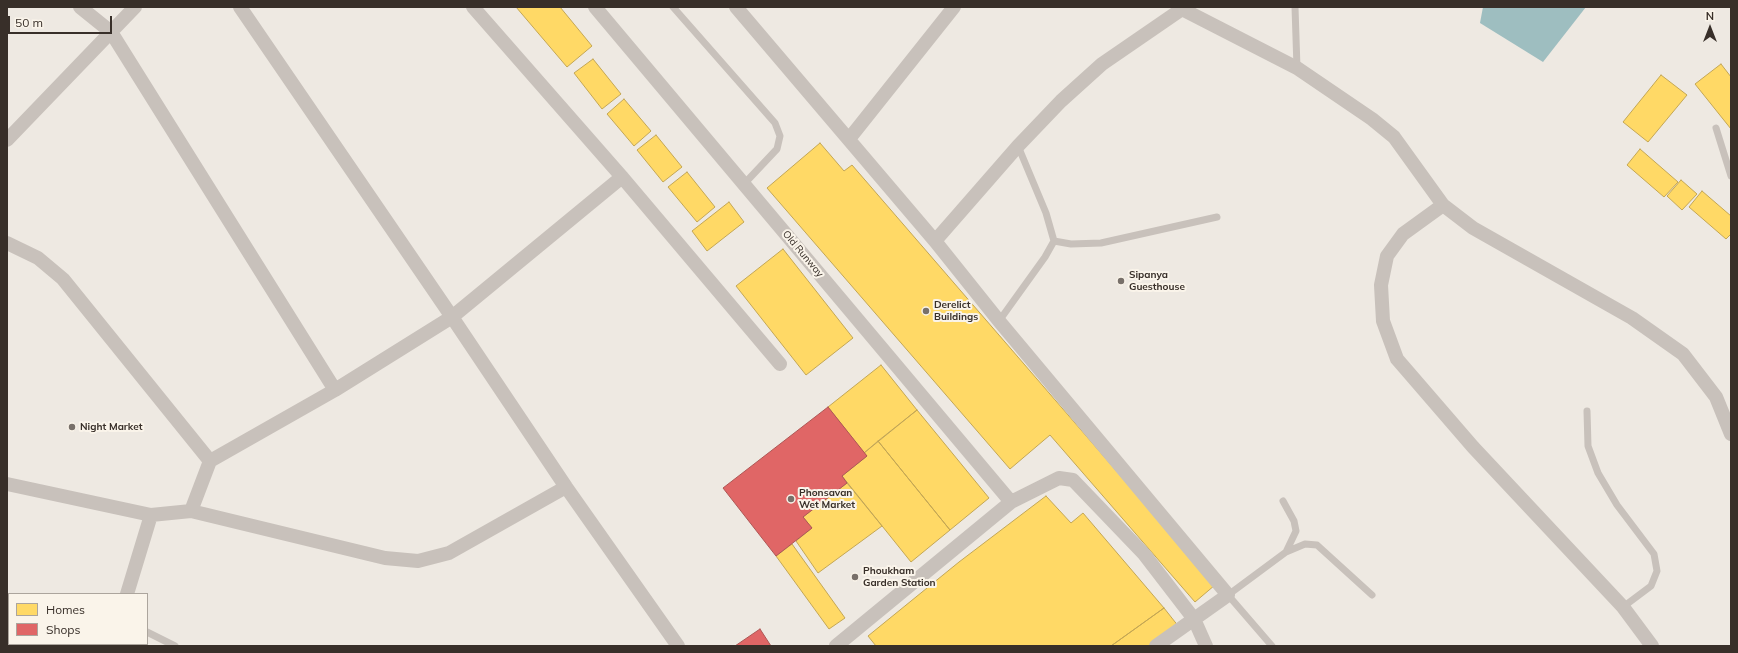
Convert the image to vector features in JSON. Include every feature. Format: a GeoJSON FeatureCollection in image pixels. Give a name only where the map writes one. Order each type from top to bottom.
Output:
{"type":"FeatureCollection","features":[{"type":"Feature","properties":{"kind":"street"},"geometry":{"type":"LineString","coordinates":[[80,7],[111,32],[335,390]]}},
{"type":"Feature","properties":{"kind":"street"},"geometry":{"type":"LineString","coordinates":[[7,140],[135,7]]}},
{"type":"Feature","properties":{"kind":"street"},"geometry":{"type":"LineString","coordinates":[[240,7],[452,317],[566,487],[678,646]]}},
{"type":"Feature","properties":{"kind":"street"},"geometry":{"type":"LineString","coordinates":[[473,7],[622,177],[780,364]]}},
{"type":"Feature","properties":{"kind":"street","name":"Old Runway"},"geometry":{"type":"LineString","coordinates":[[595,7],[1011,502]]}},
{"type":"Feature","properties":{"kind":"street"},"geometry":{"type":"LineString","coordinates":[[736,7],[935,241],[999,321],[1228,595],[1156,646]]}},
{"type":"Feature","properties":{"kind":"street"},"geometry":{"type":"LineString","coordinates":[[849,139],[954,7]]}},
{"type":"Feature","properties":{"kind":"street"},"geometry":{"type":"LineString","coordinates":[[935,241],[1018,146],[1062,101],[1102,64],[1180,8],[1297,68],[1372,119],[1394,137],[1443,205],[1472,228],[1632,318],[1683,354],[1716,397],[1731,434]]}},
{"type":"Feature","properties":{"kind":"street"},"geometry":{"type":"LineString","coordinates":[[191,511],[210,461],[335,390],[452,317],[622,177]]}},
{"type":"Feature","properties":{"kind":"street"},"geometry":{"type":"LineString","coordinates":[[1443,205],[1403,234],[1387,256],[1381,285],[1383,321],[1397,359],[1473,448],[1623,607],[1652,646]]}},
{"type":"Feature","properties":{"kind":"street"},"geometry":{"type":"LineString","coordinates":[[7,243],[38,258],[64,279],[210,461]]}},
{"type":"Feature","properties":{"kind":"street"},"geometry":{"type":"LineString","coordinates":[[836,646],[1011,502],[1059,478],[1074,480],[1144,554],[1194,619],[1206,646]]}},
{"type":"Feature","properties":{"kind":"street"},"geometry":{"type":"LineString","coordinates":[[7,484],[151,515],[191,511],[385,558],[418,561],[449,553],[566,487]]}},
{"type":"Feature","properties":{"kind":"street"},"geometry":{"type":"LineString","coordinates":[[127,593],[151,515]]}},
{"type":"Feature","properties":{"kind":"lane"},"geometry":{"type":"LineString","coordinates":[[673,7],[775,123],[780,136],[777,149],[744,184]]}},
{"type":"Feature","properties":{"kind":"lane"},"geometry":{"type":"LineString","coordinates":[[1295,7],[1297,68]]}},
{"type":"Feature","properties":{"kind":"lane"},"geometry":{"type":"LineString","coordinates":[[1716,128],[1731,176]]}},
{"type":"Feature","properties":{"kind":"lane"},"geometry":{"type":"LineString","coordinates":[[999,321],[1054,241],[1046,213],[1018,146]]}},
{"type":"Feature","properties":{"kind":"lane"},"geometry":{"type":"LineString","coordinates":[[1054,241],[1071,244],[1101,243],[1217,216]]}},
{"type":"Feature","properties":{"kind":"lane"},"geometry":{"type":"LineString","coordinates":[[1587,411],[1588,446],[1598,474],[1616,505],[1654,554],[1655,559],[1657,570],[1651,586],[1623,607]]}},
{"type":"Feature","properties":{"kind":"lane"},"geometry":{"type":"LineString","coordinates":[[1283,501],[1294,521],[1296,531],[1286,552]]}},
{"type":"Feature","properties":{"kind":"lane"},"geometry":{"type":"LineString","coordinates":[[1272,646],[1228,595],[1286,552],[1304,544],[1317,545],[1372,595]]}},
{"type":"Feature","properties":{"kind":"lane"},"geometry":{"type":"LineString","coordinates":[[148,632],[175,646]]}},
{"type":"Feature","properties":{"kind":"water"},"geometry":{"type":"Polygon","coordinates":[[[1483,7],[1586,7],[1543,62],[1480,23],[1483,7]]]}},
{"type":"Feature","properties":{"kind":"building: Homes"},"geometry":{"type":"Polygon","coordinates":[[[516,7],[560,7],[592,46],[567,67],[516,7]]]}},
{"type":"Feature","properties":{"kind":"building: Homes"},"geometry":{"type":"Polygon","coordinates":[[[593,59],[621,94],[602,109],[574,73],[593,59]]]}},
{"type":"Feature","properties":{"kind":"building: Homes"},"geometry":{"type":"Polygon","coordinates":[[[1721,64],[1731,77],[1731,129],[1695,84],[1721,64]]]}},
{"type":"Feature","properties":{"kind":"building: Homes"},"geometry":{"type":"Polygon","coordinates":[[[1661,75],[1687,95],[1648,142],[1623,122],[1661,75]]]}},
{"type":"Feature","properties":{"kind":"building: Homes"},"geometry":{"type":"Polygon","coordinates":[[[624,99],[651,131],[634,146],[607,114],[624,99]]]}},
{"type":"Feature","properties":{"kind":"building: Homes"},"geometry":{"type":"Polygon","coordinates":[[[656,135],[682,167],[663,182],[637,150],[656,135]]]}},
{"type":"Feature","properties":{"kind":"building: Homes","name":"Derelict Buildings"},"geometry":{"type":"Polygon","coordinates":[[[820,143],[844,171],[852,165],[1215,585],[1195,602],[1050,435],[1010,469],[767,188],[820,143]]]}},
{"type":"Feature","properties":{"kind":"building: Homes"},"geometry":{"type":"Polygon","coordinates":[[[1640,149],[1678,182],[1664,197],[1627,165],[1640,149]]]}},
{"type":"Feature","properties":{"kind":"building: Homes"},"geometry":{"type":"Polygon","coordinates":[[[687,172],[715,207],[697,222],[668,187],[687,172]]]}},
{"type":"Feature","properties":{"kind":"building: Homes"},"geometry":{"type":"Polygon","coordinates":[[[1681,180],[1697,194],[1682,210],[1667,196],[1681,180]]]}},
{"type":"Feature","properties":{"kind":"building: Homes"},"geometry":{"type":"Polygon","coordinates":[[[1702,191],[1731,216],[1731,234],[1726,239],[1689,207],[1702,191]]]}},
{"type":"Feature","properties":{"kind":"building: Homes"},"geometry":{"type":"Polygon","coordinates":[[[729,202],[744,222],[707,251],[692,231],[729,202]]]}},
{"type":"Feature","properties":{"kind":"building: Homes"},"geometry":{"type":"Polygon","coordinates":[[[783,249],[853,338],[806,375],[736,286],[783,249]]]}},
{"type":"Feature","properties":{"kind":"building: Homes"},"geometry":{"type":"Polygon","coordinates":[[[881,365],[917,410],[864,453],[828,407],[881,365]]]}},
{"type":"Feature","properties":{"kind":"building: Homes"},"geometry":{"type":"Polygon","coordinates":[[[917,410],[989,498],[950,530],[878,441],[917,410]]]}},
{"type":"Feature","properties":{"kind":"building: Homes"},"geometry":{"type":"Polygon","coordinates":[[[878,441],[950,530],[911,562],[842,476],[867,456],[864,453],[878,441]]]}},
{"type":"Feature","properties":{"kind":"building: Homes"},"geometry":{"type":"Polygon","coordinates":[[[847,483],[882,526],[818,573],[796,541],[812,528],[803,517],[847,483]]]}},
{"type":"Feature","properties":{"kind":"building: Homes"},"geometry":{"type":"Polygon","coordinates":[[[1046,496],[1071,523],[1083,513],[1164,608],[1111,646],[876,646],[868,636],[959,562],[1046,496]]]}},
{"type":"Feature","properties":{"kind":"building: Homes"},"geometry":{"type":"Polygon","coordinates":[[[792,544],[845,618],[829,629],[776,556],[792,544]]]}},
{"type":"Feature","properties":{"kind":"building: Homes"},"geometry":{"type":"Polygon","coordinates":[[[7,604],[8,645],[63,645],[63,646],[7,646],[7,604]]]}},
{"type":"Feature","properties":{"kind":"building: Homes"},"geometry":{"type":"Polygon","coordinates":[[[1164,608],[1179,627],[1151,646],[1111,646],[1164,608]]]}},
{"type":"Feature","properties":{"kind":"building: Shops"},"geometry":{"type":"Polygon","coordinates":[[[828,407],[867,456],[842,476],[847,483],[803,517],[812,528],[776,556],[723,488],[828,407]]]}},
{"type":"Feature","properties":{"kind":"building: Shops"},"geometry":{"type":"Polygon","coordinates":[[[760,629],[771,646],[735,646],[760,629]]]}},
{"type":"Feature","properties":{"kind":"place","name":"Sipanya Guesthouse"},"geometry":{"type":"Point","coordinates":[1121,281]}},
{"type":"Feature","properties":{"kind":"place","name":"Derelict Buildings"},"geometry":{"type":"Point","coordinates":[926,311]}},
{"type":"Feature","properties":{"kind":"place","name":"Night Market"},"geometry":{"type":"Point","coordinates":[72,427]}},
{"type":"Feature","properties":{"kind":"place","name":"Phonsavan Wet Market"},"geometry":{"type":"Point","coordinates":[791,499]}},
{"type":"Feature","properties":{"kind":"place","name":"Phoukham Garden Station"},"geometry":{"type":"Point","coordinates":[855,577]}}]}
